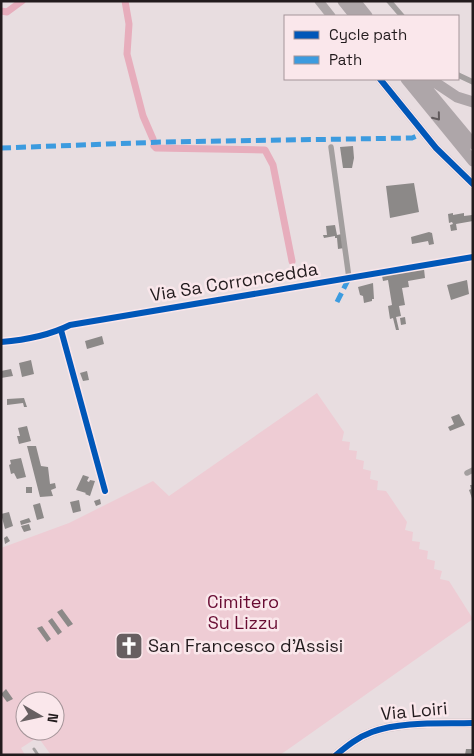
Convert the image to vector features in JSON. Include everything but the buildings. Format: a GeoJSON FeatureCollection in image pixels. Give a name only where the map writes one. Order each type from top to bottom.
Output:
{"type":"FeatureCollection","features":[{"type":"Feature","properties":{"kind":"highway"},"geometry":{"type":"LineString","coordinates":[[343,1],[354,15]]}},
{"type":"Feature","properties":{"kind":"highway"},"geometry":{"type":"LineString","coordinates":[[355,1],[366,15]]}},
{"type":"Feature","properties":{"kind":"highway"},"geometry":{"type":"LineString","coordinates":[[407,80],[473,161]]}},
{"type":"Feature","properties":{"kind":"highway"},"geometry":{"type":"LineString","coordinates":[[420,80],[473,144]]}},
{"type":"Feature","properties":{"kind":"highway"},"geometry":{"type":"LineString","coordinates":[[432,80],[457,97],[473,102]]}},
{"type":"Feature","properties":{"kind":"street"},"geometry":{"type":"LineString","coordinates":[[319,1],[330,15]]}},
{"type":"Feature","properties":{"kind":"street"},"geometry":{"type":"LineString","coordinates":[[389,1],[401,15]]}},
{"type":"Feature","properties":{"kind":"street"},"geometry":{"type":"LineString","coordinates":[[459,75],[473,82]]}},
{"type":"Feature","properties":{"kind":"street"},"geometry":{"type":"LineString","coordinates":[[381,80],[436,148],[473,184]]}},
{"type":"Feature","properties":{"kind":"street"},"geometry":{"type":"LineString","coordinates":[[331,147],[349,278]]}},
{"type":"Feature","properties":{"kind":"street","name":"Via Sa Corroncedda"},"geometry":{"type":"LineString","coordinates":[[1,342],[31,339],[70,325],[473,257]]}},
{"type":"Feature","properties":{"kind":"street"},"geometry":{"type":"LineString","coordinates":[[60,330],[105,491]]}},
{"type":"Feature","properties":{"kind":"street","name":"Via Loiri"},"geometry":{"type":"LineString","coordinates":[[336,755],[358,739],[385,728],[473,723]]}},
{"type":"Feature","properties":{"kind":"lane"},"geometry":{"type":"LineString","coordinates":[[34,749],[38,755]]}},
{"type":"Feature","properties":{"kind":"green space","name":"Cimitero Su Lizzu"},"geometry":{"type":"Polygon","coordinates":[[[317,393],[344,432],[342,441],[350,442],[349,450],[357,451],[356,459],[364,461],[363,469],[371,471],[370,479],[378,481],[377,490],[386,491],[407,522],[405,530],[413,532],[412,541],[420,542],[419,549],[428,551],[427,559],[435,561],[434,569],[442,571],[440,579],[449,581],[473,619],[280,755],[51,755],[41,741],[65,741],[65,691],[15,691],[15,741],[32,741],[21,748],[25,755],[1,755],[1,548],[69,523],[153,481],[169,496],[317,393]]]}},
{"type":"Feature","properties":{"kind":"waterway"},"geometry":{"type":"LineString","coordinates":[[1,11],[7,12],[22,1]]}},
{"type":"Feature","properties":{"kind":"waterway"},"geometry":{"type":"LineString","coordinates":[[125,1],[129,24],[127,54],[143,116],[153,139]]}},
{"type":"Feature","properties":{"kind":"waterway"},"geometry":{"type":"LineString","coordinates":[[154,146],[156,148],[265,150],[273,165],[292,261]]}},
{"type":"Feature","properties":{"kind":"marked path"},"geometry":{"type":"LineString","coordinates":[[1,148],[163,142],[412,138],[424,133]]}},
{"type":"Feature","properties":{"kind":"marked path"},"geometry":{"type":"LineString","coordinates":[[337,302],[349,278]]}},
{"type":"Feature","properties":{"kind":"cycle path"},"geometry":{"type":"LineString","coordinates":[[381,80],[436,148],[473,184]]}},
{"type":"Feature","properties":{"kind":"cycle path"},"geometry":{"type":"LineString","coordinates":[[1,342],[37,337],[70,325],[473,257]]}},
{"type":"Feature","properties":{"kind":"cycle path"},"geometry":{"type":"LineString","coordinates":[[61,330],[105,491]]}},
{"type":"Feature","properties":{"kind":"cycle path"},"geometry":{"type":"LineString","coordinates":[[336,755],[362,736],[383,728],[422,724],[473,723]]}},
{"type":"Feature","properties":{"kind":"place","name":"San Francesco d'Assisi"},"geometry":{"type":"Point","coordinates":[129,646]}}]}
